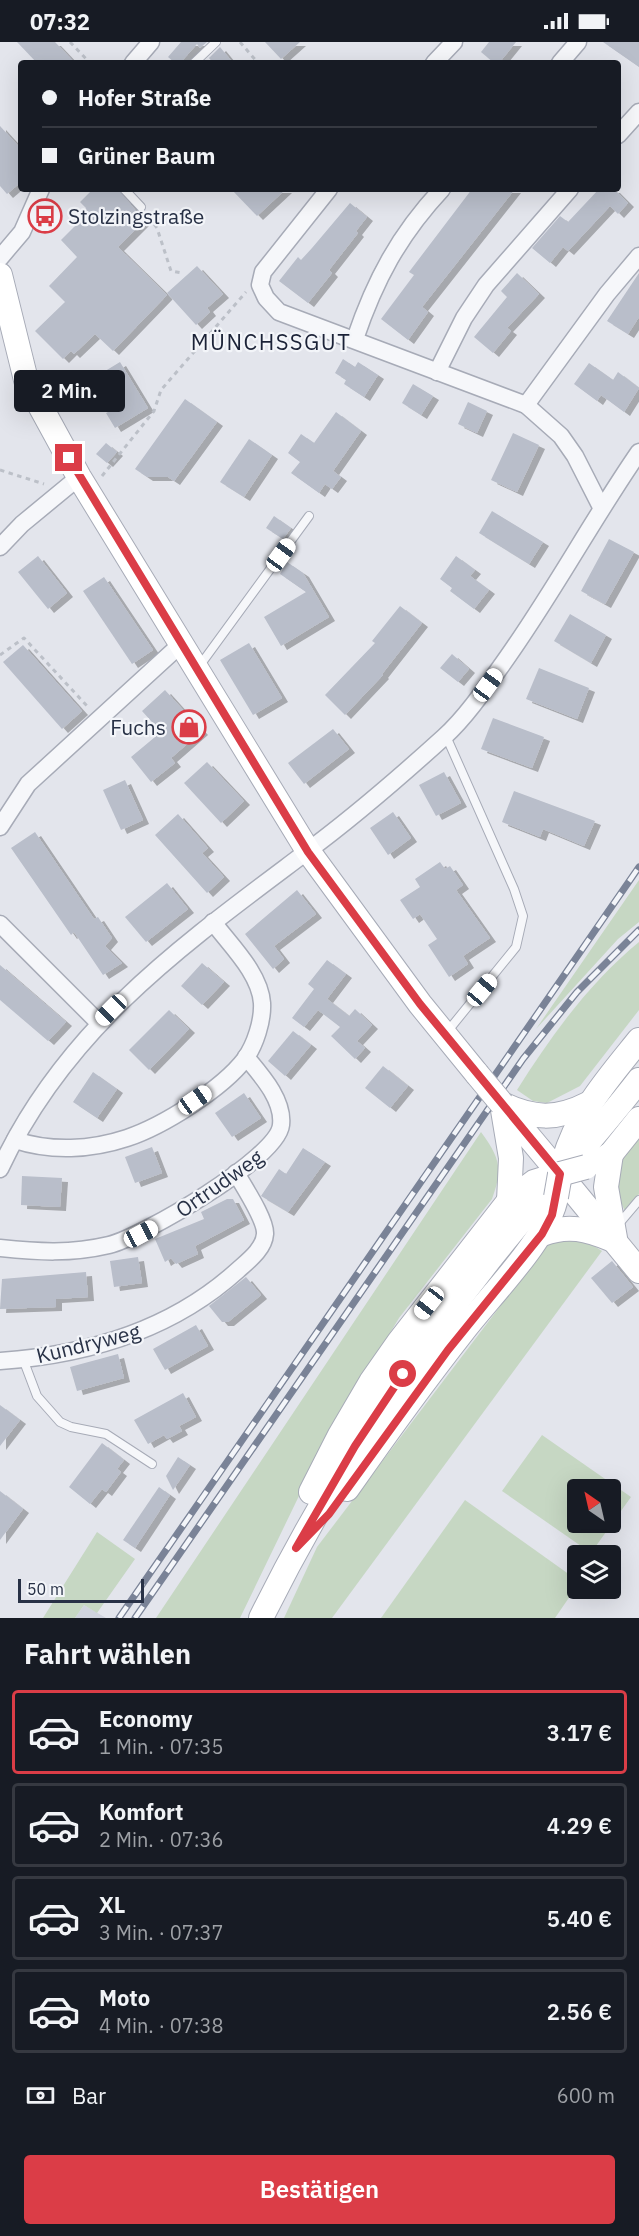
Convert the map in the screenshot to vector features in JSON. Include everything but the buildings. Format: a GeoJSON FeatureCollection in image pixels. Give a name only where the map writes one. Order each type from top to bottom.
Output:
{"type":"FeatureCollection","features":[{"type":"Feature","properties":{"kind":"main road"},"geometry":{"type":"LineString","coordinates":[[0,275],[26,380],[75,485],[180,645],[308,852],[445,1035],[502,1104],[565,1172],[639,1271]]}},
{"type":"Feature","properties":{"kind":"main road"},"geometry":{"type":"LineString","coordinates":[[296,1548],[329,1514],[448,1350],[542,1234],[552,1215],[588,1104],[639,1040]]}},
{"type":"Feature","properties":{"kind":"main road"},"geometry":{"type":"LineString","coordinates":[[261,1618],[296,1548],[355,1446],[416,1355],[483,1266],[565,1172],[639,1080]]}},
{"type":"Feature","properties":{"kind":"main road"},"geometry":{"type":"LineString","coordinates":[[502,1104],[521,1113],[539,1117],[573,1112],[588,1104]]}},
{"type":"Feature","properties":{"kind":"main road"},"geometry":{"type":"LineString","coordinates":[[502,1104],[511,1158],[509,1201]]}},
{"type":"Feature","properties":{"kind":"main road"},"geometry":{"type":"LineString","coordinates":[[296,1548],[306,1501],[340,1435],[371,1383],[411,1326],[509,1201],[534,1182],[611,1154],[639,1119]]}},
{"type":"Feature","properties":{"kind":"main road"},"geometry":{"type":"LineString","coordinates":[[611,1154],[606,1187],[614,1236]]}},
{"type":"Feature","properties":{"kind":"main road"},"geometry":{"type":"LineString","coordinates":[[542,1234],[554,1229],[576,1227],[614,1236]]}},
{"type":"Feature","properties":{"kind":"street"},"geometry":{"type":"LineString","coordinates":[[136,60],[151,42]]}},
{"type":"Feature","properties":{"kind":"street"},"geometry":{"type":"LineString","coordinates":[[437,60],[454,42]]}},
{"type":"Feature","properties":{"kind":"street"},"geometry":{"type":"LineString","coordinates":[[563,60],[578,42]]}},
{"type":"Feature","properties":{"kind":"street"},"geometry":{"type":"LineString","coordinates":[[621,132],[639,112]]}},
{"type":"Feature","properties":{"kind":"street"},"geometry":{"type":"LineString","coordinates":[[0,258],[22,232],[40,192]]}},
{"type":"Feature","properties":{"kind":"street"},"geometry":{"type":"LineString","coordinates":[[327,192],[263,272],[260,285],[266,298],[279,312],[526,405],[561,436],[575,456],[601,507]]}},
{"type":"Feature","properties":{"kind":"street"},"geometry":{"type":"LineString","coordinates":[[355,339],[383,268],[403,234],[439,192]]}},
{"type":"Feature","properties":{"kind":"street"},"geometry":{"type":"LineString","coordinates":[[437,372],[464,318],[486,285],[567,192]]}},
{"type":"Feature","properties":{"kind":"street"},"geometry":{"type":"LineString","coordinates":[[526,405],[607,294],[639,256]]}},
{"type":"Feature","properties":{"kind":"street"},"geometry":{"type":"LineString","coordinates":[[0,1169],[15,1140],[52,1081],[99,1023],[147,976],[213,922],[308,852],[446,736],[488,685],[529,628],[601,507],[639,452]]}},
{"type":"Feature","properties":{"kind":"street"},"geometry":{"type":"LineString","coordinates":[[0,547],[75,485]]}},
{"type":"Feature","properties":{"kind":"street"},"geometry":{"type":"LineString","coordinates":[[0,826],[28,784],[180,645]]}},
{"type":"Feature","properties":{"kind":"street"},"geometry":{"type":"LineString","coordinates":[[15,1140],[44,1148],[70,1148],[127,1138],[156,1125],[195,1100],[224,1080],[246,1057],[261,1020],[261,993],[254,978],[213,922]]}},
{"type":"Feature","properties":{"kind":"street"},"geometry":{"type":"LineString","coordinates":[[0,924],[99,1023]]}},
{"type":"Feature","properties":{"kind":"street","name":"Ortrudweg"},"geometry":{"type":"LineString","coordinates":[[0,1248],[59,1253],[126,1240],[153,1228],[236,1173],[267,1149],[281,1127],[282,1118],[275,1097],[246,1057]]}},
{"type":"Feature","properties":{"kind":"street","name":"Kundryweg"},"geometry":{"type":"LineString","coordinates":[[0,1361],[68,1352],[120,1339],[164,1321],[205,1297],[248,1262],[260,1247],[265,1234],[264,1226],[236,1173]]}},
{"type":"Feature","properties":{"kind":"lane"},"geometry":{"type":"LineString","coordinates":[[197,60],[216,42]]}},
{"type":"Feature","properties":{"kind":"lane"},"geometry":{"type":"LineString","coordinates":[[127,192],[141,207]]}},
{"type":"Feature","properties":{"kind":"lane"},"geometry":{"type":"LineString","coordinates":[[196,671],[309,516]]}},
{"type":"Feature","properties":{"kind":"lane"},"geometry":{"type":"LineString","coordinates":[[445,1035],[516,947],[523,916],[446,736]]}},
{"type":"Feature","properties":{"kind":"lane"},"geometry":{"type":"LineString","coordinates":[[614,1236],[639,1200]]}},
{"type":"Feature","properties":{"kind":"lane","name":"Kundryweg"},"geometry":{"type":"LineString","coordinates":[[23,1359],[37,1396],[60,1422],[71,1427],[106,1434],[152,1464]]}},
{"type":"Feature","properties":{"kind":"path"},"geometry":{"type":"LineString","coordinates":[[70,42],[87,60]]}},
{"type":"Feature","properties":{"kind":"path"},"geometry":{"type":"LineString","coordinates":[[240,42],[255,60]]}},
{"type":"Feature","properties":{"kind":"path"},"geometry":{"type":"LineString","coordinates":[[141,207],[157,228],[171,271],[182,273]]}},
{"type":"Feature","properties":{"kind":"path"},"geometry":{"type":"LineString","coordinates":[[0,470],[75,485],[100,478],[154,411],[161,390],[245,292],[260,285]]}},
{"type":"Feature","properties":{"kind":"path"},"geometry":{"type":"LineString","coordinates":[[0,656],[24,638],[99,719]]}},
{"type":"Feature","properties":{"kind":"shaded area"},"geometry":{"type":"Polygon","coordinates":[[[84,1605],[106,1618],[75,1618],[84,1605]]]}},
{"type":"Feature","properties":{"kind":"green space"},"geometry":{"type":"Polygon","coordinates":[[[639,880],[639,922],[618,939],[536,1029],[639,880]]]}},
{"type":"Feature","properties":{"kind":"green space"},"geometry":{"type":"Polygon","coordinates":[[[639,942],[639,1010],[580,1086],[547,1103],[533,1101],[517,1090],[572,1011],[604,975],[639,942]]]}},
{"type":"Feature","properties":{"kind":"green space"},"geometry":{"type":"Polygon","coordinates":[[[481,1132],[498,1164],[498,1180],[492,1199],[399,1318],[326,1440],[240,1618],[156,1618],[481,1132]]]}},
{"type":"Feature","properties":{"kind":"green space"},"geometry":{"type":"Polygon","coordinates":[[[639,1134],[639,1194],[625,1211],[616,1193],[619,1156],[639,1134]]]}},
{"type":"Feature","properties":{"kind":"green space"},"geometry":{"type":"Polygon","coordinates":[[[580,1237],[602,1251],[332,1618],[284,1618],[317,1547],[549,1242],[580,1237]]]}},
{"type":"Feature","properties":{"kind":"green space"},"geometry":{"type":"Polygon","coordinates":[[[542,1435],[605,1479],[567,1479],[567,1533],[605,1533],[597,1545],[580,1545],[502,1491],[542,1435]]]}},
{"type":"Feature","properties":{"kind":"green space"},"geometry":{"type":"Polygon","coordinates":[[[621,1490],[631,1497],[621,1511],[621,1490]]]}},
{"type":"Feature","properties":{"kind":"green space"},"geometry":{"type":"Polygon","coordinates":[[[465,1500],[567,1573],[568,1599],[555,1618],[381,1618],[465,1500]]]}},
{"type":"Feature","properties":{"kind":"green space"},"geometry":{"type":"Polygon","coordinates":[[[97,1532],[135,1559],[97,1613],[84,1605],[75,1618],[43,1618],[97,1532]]]}},
{"type":"Feature","properties":{"kind":"railway"},"geometry":{"type":"LineString","coordinates":[[119,1618],[639,867]]}},
{"type":"Feature","properties":{"kind":"railway"},"geometry":{"type":"LineString","coordinates":[[135,1618],[523,1059],[577,992],[639,930]]}},
{"type":"Feature","properties":{"kind":"place","name":"Stolzingstraße"},"geometry":{"type":"Point","coordinates":[45,216]}},
{"type":"Feature","properties":{"kind":"place","name":"Fuchs"},"geometry":{"type":"Point","coordinates":[189,727]}},
{"type":"Feature","properties":{"kind":"district","name":"MÜNCHSSGUT"},"geometry":{"type":"Point","coordinates":[271,341]}},
{"type":"Feature","properties":{"kind":"route"},"geometry":{"type":"LineString","coordinates":[[69,458],[268,790],[308,852],[420,1004],[560,1174],[552,1215],[542,1234],[448,1350],[329,1514],[296,1548],[355,1446],[403,1374]]}}]}
